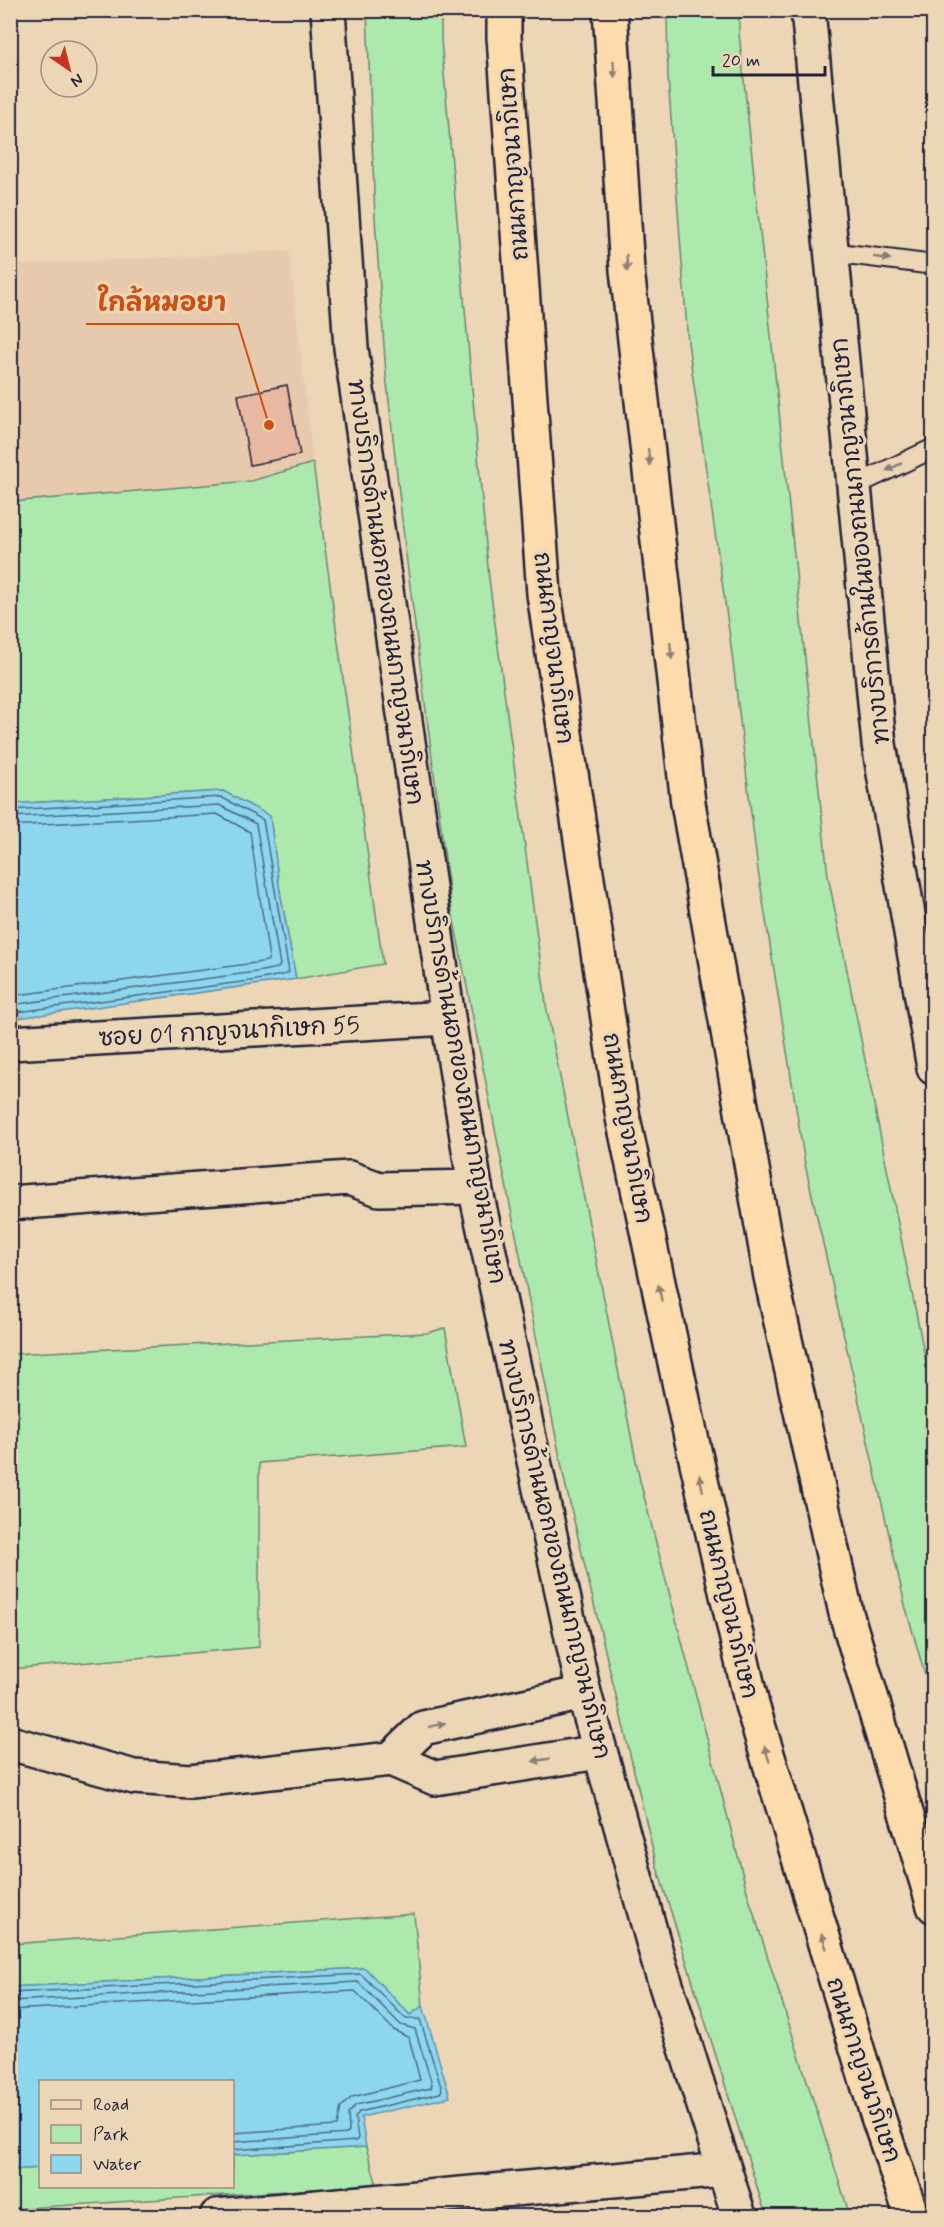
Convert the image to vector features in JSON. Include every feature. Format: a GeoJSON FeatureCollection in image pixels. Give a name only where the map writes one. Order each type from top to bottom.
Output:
{"type":"FeatureCollection","features":[{"type":"Feature","properties":{"kind":"highway","name":"ถนนกาญจนาภิเษก"},"geometry":{"type":"LineString","coordinates":[[504,10],[504,37],[544,594],[623,1118],[684,1408],[752,1705],[877,2114],[912,2217]]}},
{"type":"Feature","properties":{"kind":"highway"},"geometry":{"type":"LineString","coordinates":[[610,10],[627,270],[690,814],[773,1288],[846,1613],[933,1905]]}},
{"type":"Feature","properties":{"kind":"main road","name":"ทางบริการด้านนอกของถนนกาญจนาภิเษก"},"geometry":{"type":"LineString","coordinates":[[328,10],[351,348],[448,1018],[475,1187],[584,1693],[599,1752],[659,1963],[739,2217]]}},
{"type":"Feature","properties":{"kind":"main road","name":"ทางบริการด้านในของถนนกาญจนาภิเษก"},"geometry":{"type":"LineString","coordinates":[[808,10],[879,744],[933,1068]]}},
{"type":"Feature","properties":{"kind":"main road","name":"ซอย 01 กาญจนากิเษก 55"},"geometry":{"type":"LineString","coordinates":[[10,1043],[448,1018]]}},
{"type":"Feature","properties":{"kind":"main road"},"geometry":{"type":"LineString","coordinates":[[10,1203],[349,1178],[379,1189],[475,1187]]}},
{"type":"Feature","properties":{"kind":"main road"},"geometry":{"type":"LineString","coordinates":[[392,1759],[423,1728],[584,1693]]}},
{"type":"Feature","properties":{"kind":"main road"},"geometry":{"type":"LineString","coordinates":[[10,1743],[134,1777],[190,1781],[392,1759],[435,1778],[599,1752]]}},
{"type":"Feature","properties":{"kind":"main road"},"geometry":{"type":"LineString","coordinates":[[217,2217],[724,2170]]}},
{"type":"Feature","properties":{"kind":"lane"},"geometry":{"type":"LineString","coordinates":[[831,252],[933,265]]}},
{"type":"Feature","properties":{"kind":"lane"},"geometry":{"type":"LineString","coordinates":[[854,486],[933,447]]}},
{"type":"Feature","properties":{"kind":"shaded area"},"geometry":{"type":"Polygon","coordinates":[[[289,251],[313,463],[251,481],[11,502],[10,265],[289,251]]]}},
{"type":"Feature","properties":{"kind":"green space"},"geometry":{"type":"Polygon","coordinates":[[[367,11],[441,11],[441,40],[489,579],[547,1011],[640,1481],[748,1895],[850,2216],[766,2216],[657,1867],[565,1483],[451,906],[405,547],[386,374],[375,218],[367,11]]]}},
{"type":"Feature","properties":{"kind":"green space"},"geometry":{"type":"Polygon","coordinates":[[[667,11],[739,11],[739,33],[828,876],[933,1397],[933,1703],[905,1605],[805,1164],[758,870],[730,638],[688,343],[668,78],[667,11]]]}},
{"type":"Feature","properties":{"kind":"green space"},"geometry":{"type":"Polygon","coordinates":[[[313,463],[383,964],[296,979],[279,886],[270,817],[223,791],[11,804],[11,502],[251,481],[313,463]]]}},
{"type":"Feature","properties":{"kind":"green space"},"geometry":{"type":"Polygon","coordinates":[[[445,1328],[466,1447],[259,1463],[259,1647],[11,1669],[11,1354],[427,1333],[445,1328]]]}},
{"type":"Feature","properties":{"kind":"green space"},"geometry":{"type":"Polygon","coordinates":[[[414,1914],[423,2006],[410,2015],[364,1968],[11,1987],[11,1944],[414,1914]]]}},
{"type":"Feature","properties":{"kind":"green space"},"geometry":{"type":"Polygon","coordinates":[[[366,2147],[377,2185],[11,2209],[11,2170],[39,2168],[39,2188],[234,2188],[234,2155],[366,2147]]]}},
{"type":"Feature","properties":{"kind":"water"},"geometry":{"type":"Polygon","coordinates":[[[223,791],[270,816],[279,886],[296,979],[11,1019],[11,804],[223,791]]]}},
{"type":"Feature","properties":{"kind":"water"},"geometry":{"type":"Polygon","coordinates":[[[365,1968],[410,2015],[423,2006],[450,2097],[361,2117],[366,2147],[234,2155],[234,2080],[39,2080],[39,2168],[11,2170],[11,1987],[365,1968]]]}},
{"type":"Feature","properties":{"kind":"building"},"geometry":{"type":"Polygon","coordinates":[[[287,385],[300,455],[250,465],[238,395],[287,385]]]}},
{"type":"Feature","properties":{"kind":"place","name":"ใกล้หมอยา"},"geometry":{"type":"Point","coordinates":[269,425]}}]}
